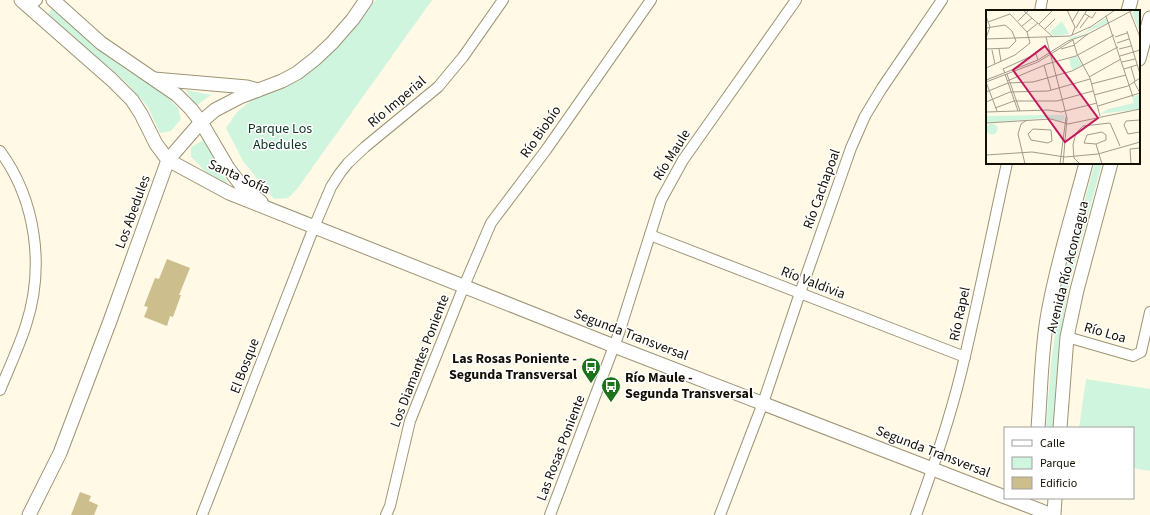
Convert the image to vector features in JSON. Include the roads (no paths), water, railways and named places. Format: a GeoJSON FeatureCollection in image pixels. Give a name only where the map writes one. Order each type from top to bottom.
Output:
{"type":"FeatureCollection","features":[{"type":"Feature","properties":{"kind":"street","name":"Santa Sofía"},"geometry":{"type":"LineString","coordinates":[[53,0],[101,43],[177,95],[201,122],[228,168],[241,185],[268,208]]}},
{"type":"Feature","properties":{"kind":"street","name":"Los Abedules"},"geometry":{"type":"LineString","coordinates":[[29,515],[60,453],[110,321],[168,160],[201,122],[215,110],[240,97],[282,81],[297,73],[315,59],[332,43],[353,19],[366,0]]}},
{"type":"Feature","properties":{"kind":"street","name":"Río Imperial"},"geometry":{"type":"LineString","coordinates":[[314,226],[331,187],[348,163],[438,86],[464,57],[503,0]]}},
{"type":"Feature","properties":{"kind":"street","name":"Río Biobío"},"geometry":{"type":"LineString","coordinates":[[464,286],[491,223],[546,150],[651,0]]}},
{"type":"Feature","properties":{"kind":"street","name":"Río Maule"},"geometry":{"type":"LineString","coordinates":[[614,346],[661,200],[683,160],[796,0]]}},
{"type":"Feature","properties":{"kind":"street","name":"Río Cachapoal"},"geometry":{"type":"LineString","coordinates":[[720,515],[763,403],[851,148],[865,116],[882,88],[942,0]]}},
{"type":"Feature","properties":{"kind":"street"},"geometry":{"type":"LineString","coordinates":[[1040,10],[1042,0]]}},
{"type":"Feature","properties":{"kind":"street"},"geometry":{"type":"LineString","coordinates":[[1128,10],[1130,0]]}},
{"type":"Feature","properties":{"kind":"street","name":"Santa Sofía"},"geometry":{"type":"LineString","coordinates":[[29,2],[132,100],[142,114],[156,144],[168,160],[229,193],[268,208]]}},
{"type":"Feature","properties":{"kind":"street"},"geometry":{"type":"LineString","coordinates":[[1140,55],[1150,18]]}},
{"type":"Feature","properties":{"kind":"street"},"geometry":{"type":"LineString","coordinates":[[154,79],[258,90]]}},
{"type":"Feature","properties":{"kind":"street"},"geometry":{"type":"LineString","coordinates":[[0,151],[14,174],[28,211],[34,236],[36,268],[32,300],[26,325],[0,390]]}},
{"type":"Feature","properties":{"kind":"street","name":"Río Rapel"},"geometry":{"type":"LineString","coordinates":[[916,515],[933,469],[965,357],[1007,164]]}},
{"type":"Feature","properties":{"kind":"street","name":"Avenida Río Aconcagua"},"geometry":{"type":"LineString","coordinates":[[1038,427],[1048,315],[1056,275],[1086,164]]}},
{"type":"Feature","properties":{"kind":"street","name":"Avenida Río Aconcagua"},"geometry":{"type":"LineString","coordinates":[[1060,427],[1067,337],[1077,290],[1111,164]]}},
{"type":"Feature","properties":{"kind":"street","name":"Segunda Transversal"},"geometry":{"type":"LineString","coordinates":[[268,208],[614,346],[1004,497]]}},
{"type":"Feature","properties":{"kind":"street","name":"El Bosque"},"geometry":{"type":"LineString","coordinates":[[202,515],[314,226]]}},
{"type":"Feature","properties":{"kind":"street","name":"Río Valdivia"},"geometry":{"type":"LineString","coordinates":[[650,235],[965,357]]}},
{"type":"Feature","properties":{"kind":"street","name":"Los Diamantes Poniente"},"geometry":{"type":"LineString","coordinates":[[386,515],[390,506],[410,421],[464,286]]}},
{"type":"Feature","properties":{"kind":"street","name":"Río Loa"},"geometry":{"type":"LineString","coordinates":[[1067,337],[1133,356],[1141,352],[1150,312]]}},
{"type":"Feature","properties":{"kind":"street","name":"Las Rosas Poniente"},"geometry":{"type":"LineString","coordinates":[[550,515],[614,346]]}},
{"type":"Feature","properties":{"kind":"street","name":"Segunda Transversal"},"geometry":{"type":"LineString","coordinates":[[1009,499],[1053,515]]}},
{"type":"Feature","properties":{"kind":"street"},"geometry":{"type":"LineString","coordinates":[[1053,515],[1055,499]]}},
{"type":"Feature","properties":{"kind":"place","name":"Las Rosas Poniente - Segunda Transversal"},"geometry":{"type":"Point","coordinates":[591,384]}},
{"type":"Feature","properties":{"kind":"place","name":"Río Maule - Segunda Transversal"},"geometry":{"type":"Point","coordinates":[611,403]}},
{"type":"Feature","properties":{"kind":"park label","name":"Parque Los Abedules"},"geometry":{"type":"Point","coordinates":[280,138]}}]}
